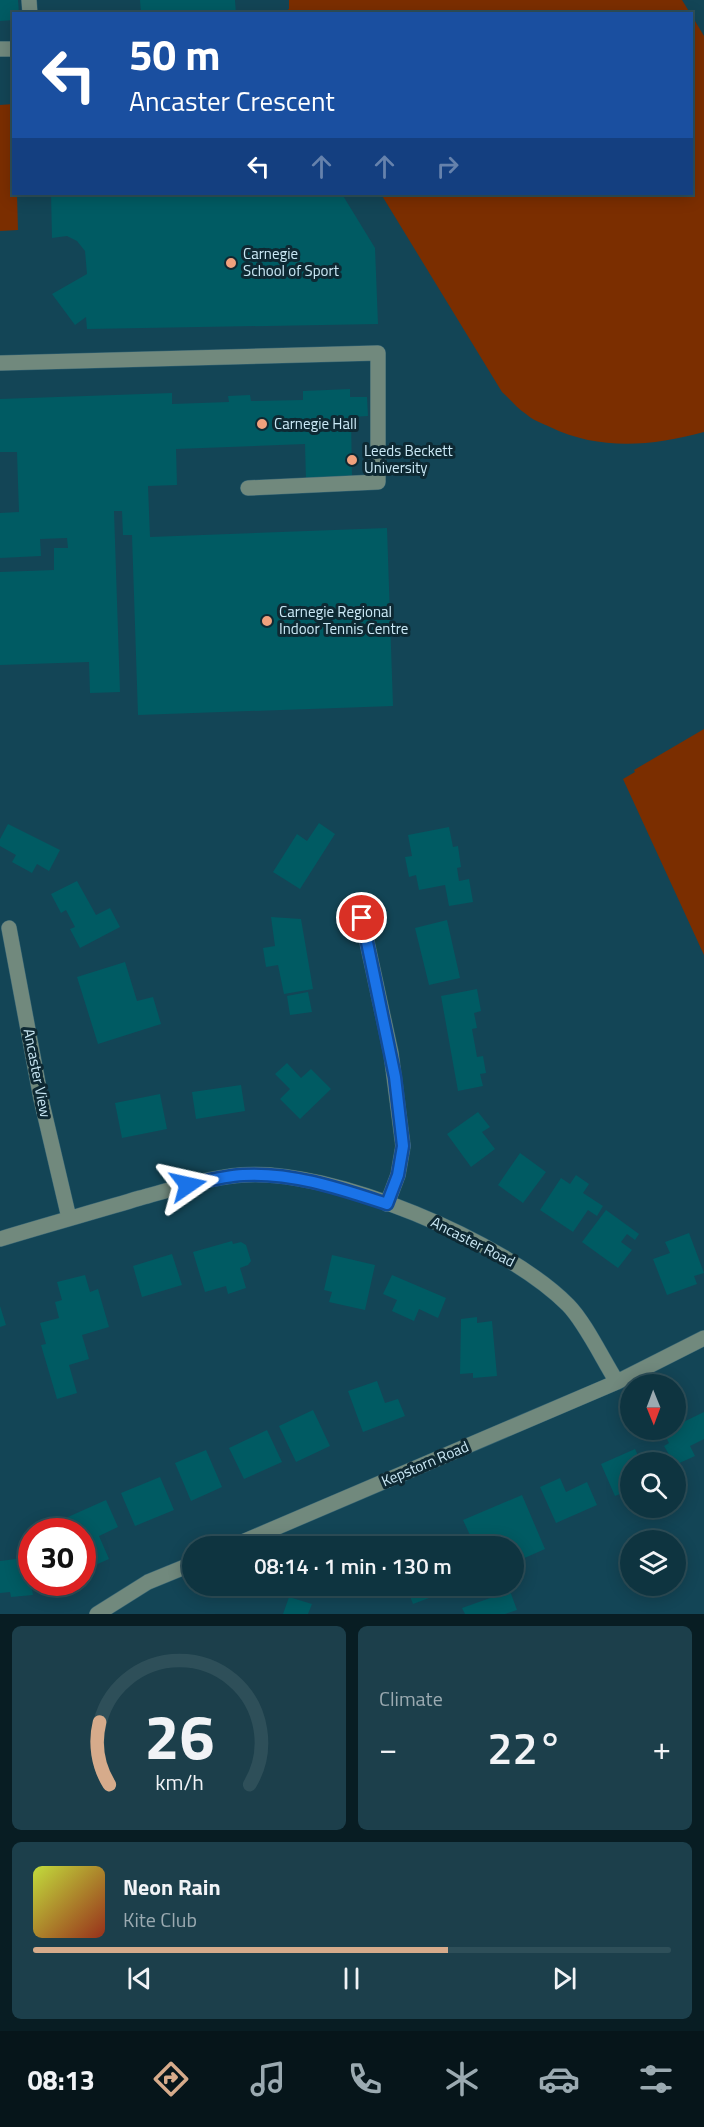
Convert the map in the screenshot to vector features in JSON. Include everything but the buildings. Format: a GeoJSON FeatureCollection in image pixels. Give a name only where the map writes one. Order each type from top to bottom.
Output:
{"type":"FeatureCollection","features":[{"type":"Feature","properties":{"kind":"street"},"geometry":{"type":"LineString","coordinates":[[0,363],[378,353],[378,482],[248,488]]}},
{"type":"Feature","properties":{"kind":"street"},"geometry":{"type":"LineString","coordinates":[[362,918],[395,1077],[403,1146],[398,1175],[387,1204]]}},
{"type":"Feature","properties":{"kind":"street","name":"Ancaster View"},"geometry":{"type":"LineString","coordinates":[[9,928],[41,1099],[69,1218]]}},
{"type":"Feature","properties":{"kind":"street","name":"Ancaster Road"},"geometry":{"type":"LineString","coordinates":[[0,1239],[188,1185],[241,1175],[271,1175],[331,1186],[452,1228],[531,1272],[570,1306],[617,1382]]}},
{"type":"Feature","properties":{"kind":"street","name":"Kepstorn Road"},"geometry":{"type":"LineString","coordinates":[[256,1536],[617,1382],[704,1338]]}},
{"type":"Feature","properties":{"kind":"street"},"geometry":{"type":"LineString","coordinates":[[97,1614],[148,1582],[182,1568]]}},
{"type":"Feature","properties":{"kind":"shaded area"},"geometry":{"type":"Polygon","coordinates":[[[289,0],[682,0],[689,12],[284,12],[289,9],[289,0]]]}},
{"type":"Feature","properties":{"kind":"shaded area"},"geometry":{"type":"Polygon","coordinates":[[[693,18],[704,36],[704,432],[646,443],[626,444],[588,440],[569,435],[534,420],[502,392],[382,195],[693,195],[693,18]]]}},
{"type":"Feature","properties":{"kind":"shaded area"},"geometry":{"type":"Polygon","coordinates":[[[12,104],[12,195],[17,195],[18,230],[0,231],[0,105],[12,104]]]}},
{"type":"Feature","properties":{"kind":"shaded area"},"geometry":{"type":"Polygon","coordinates":[[[704,729],[704,955],[623,779],[635,772],[634,770],[704,729]]]}},
{"type":"Feature","properties":{"kind":"place","name":"Carnegie School of Sport"},"geometry":{"type":"Point","coordinates":[231,263]}},
{"type":"Feature","properties":{"kind":"place","name":"Carnegie Hall"},"geometry":{"type":"Point","coordinates":[262,424]}},
{"type":"Feature","properties":{"kind":"place","name":"Leeds Beckett University"},"geometry":{"type":"Point","coordinates":[352,460]}},
{"type":"Feature","properties":{"kind":"place","name":"Carnegie Regional Indoor Tennis Centre"},"geometry":{"type":"Point","coordinates":[267,621]}},
{"type":"Feature","properties":{"kind":"route"},"geometry":{"type":"LineString","coordinates":[[188,1185],[241,1175],[271,1175],[331,1186],[387,1204],[398,1175],[403,1146],[399,1100],[362,918]]}}]}
